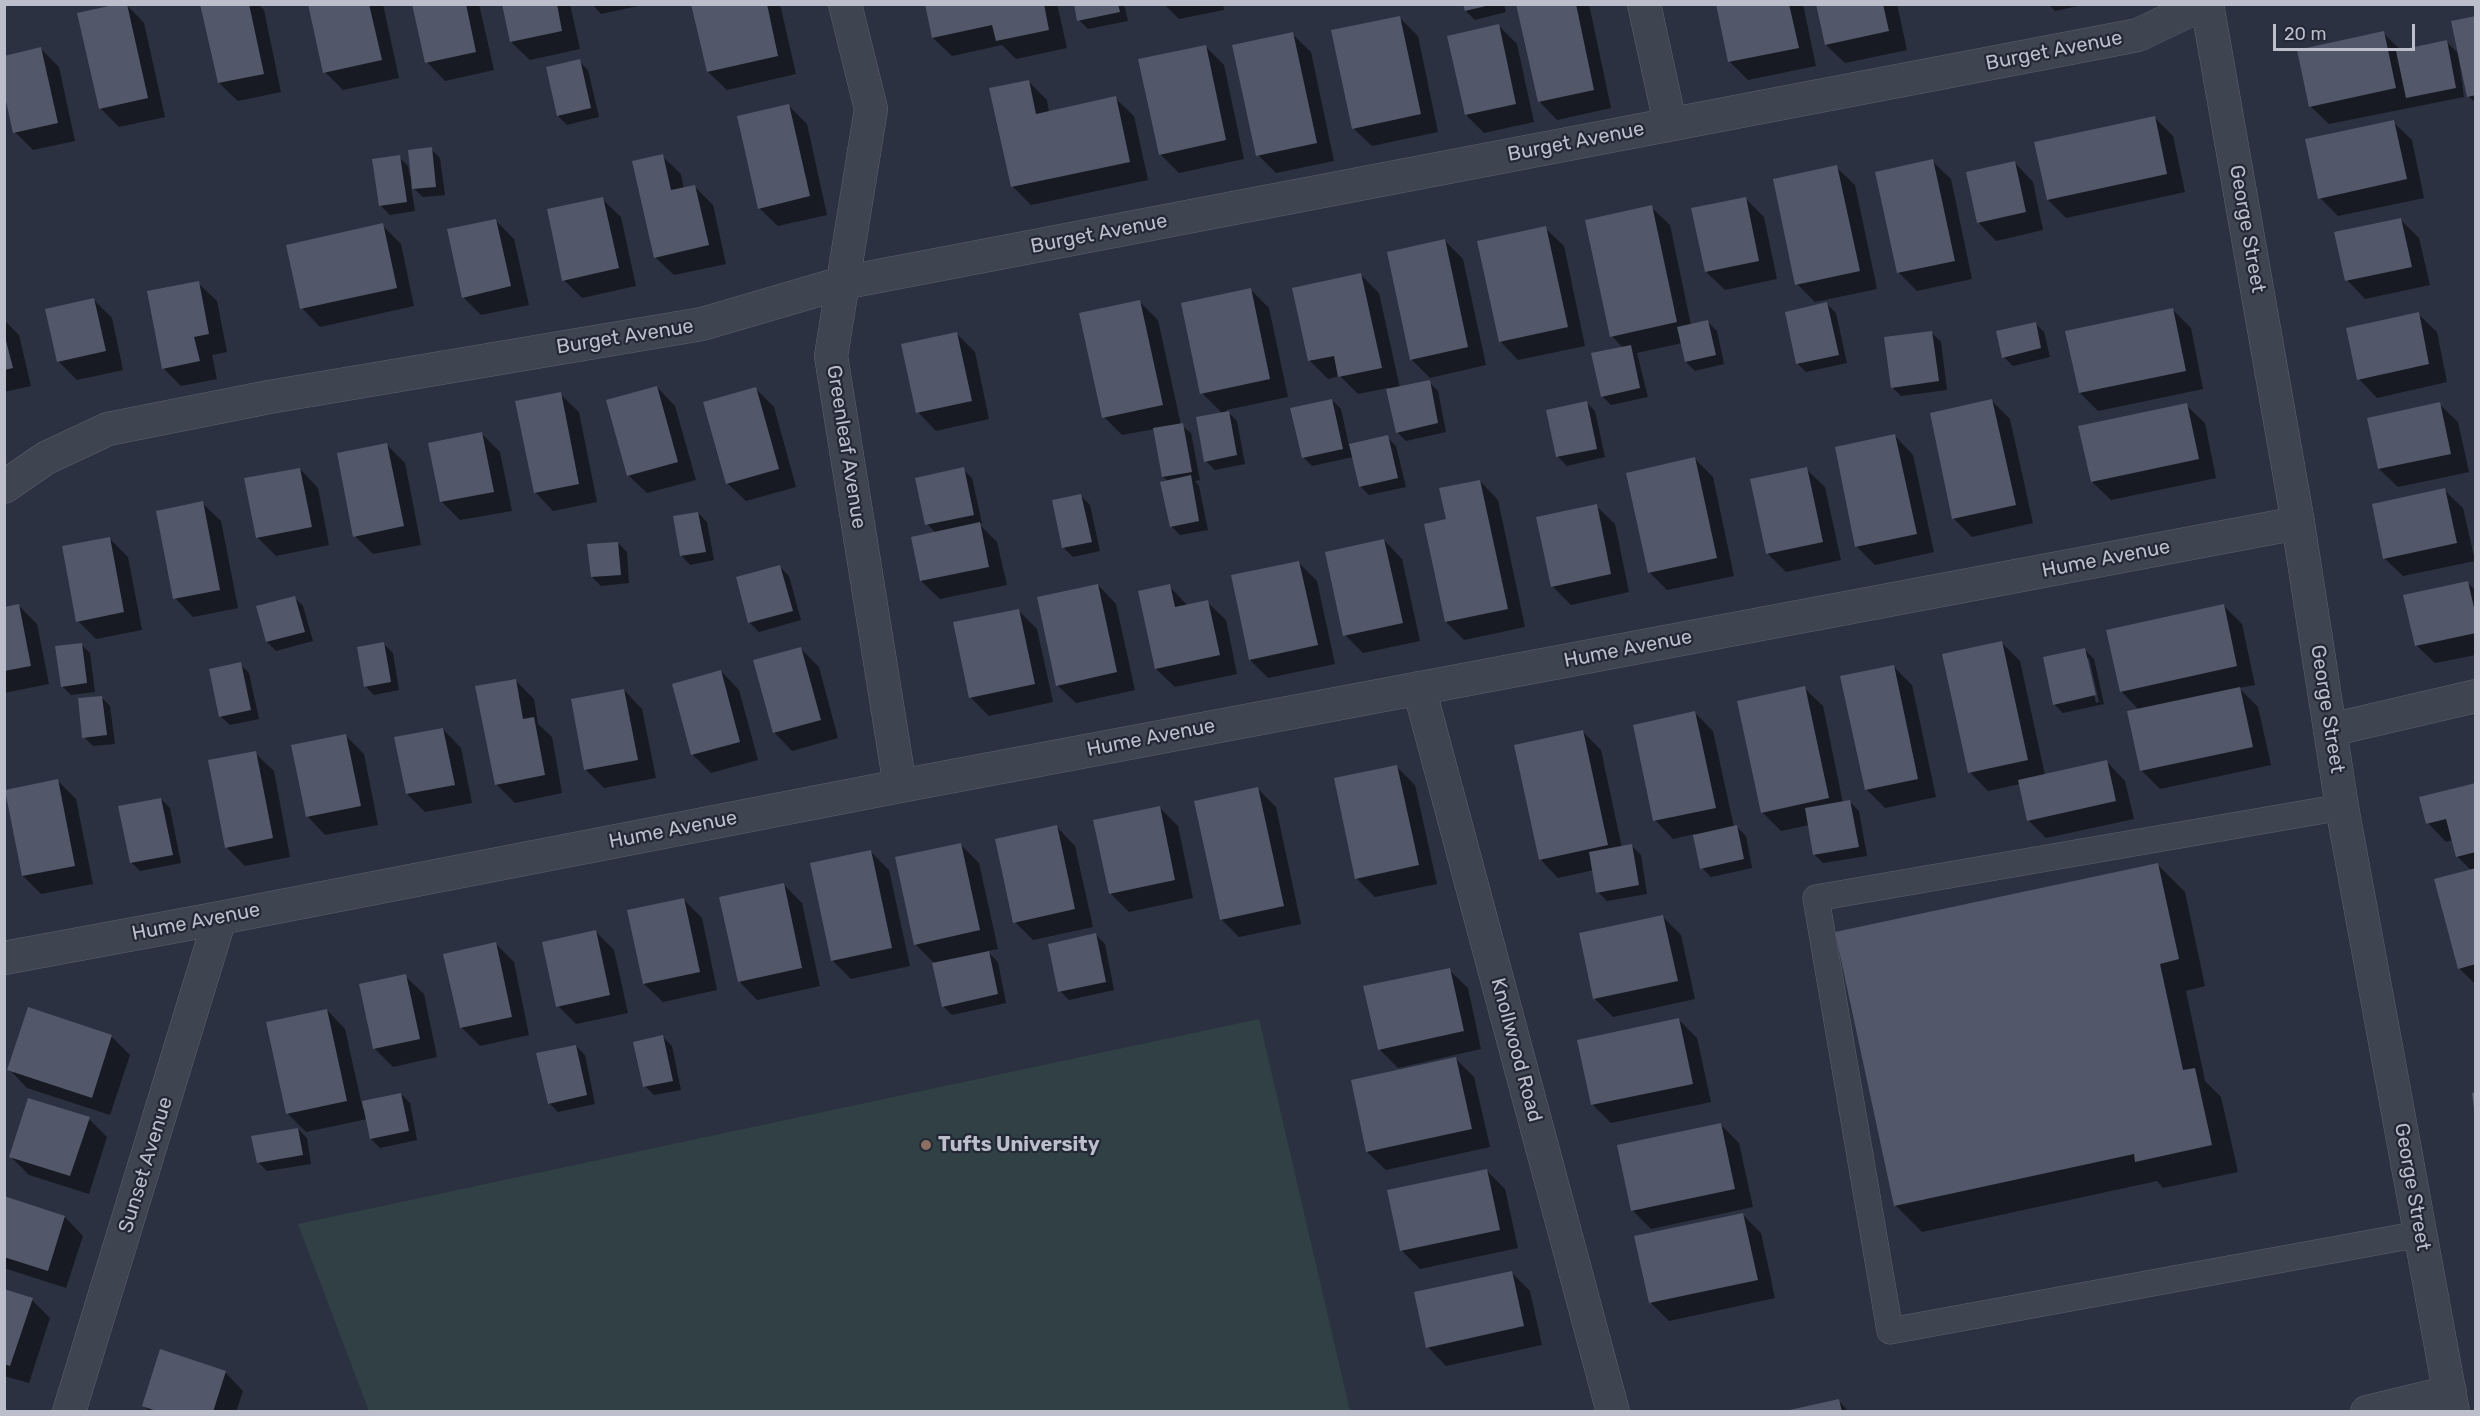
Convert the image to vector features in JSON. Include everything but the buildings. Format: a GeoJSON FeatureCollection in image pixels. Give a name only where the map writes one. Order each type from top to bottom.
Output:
{"type":"FeatureCollection","features":[{"type":"Feature","properties":{"kind":"street","name":"Greenleaf Avenue"},"geometry":{"type":"LineString","coordinates":[[845,4],[871,109],[831,356],[900,786]]}},
{"type":"Feature","properties":{"kind":"street"},"geometry":{"type":"LineString","coordinates":[[1644,4],[1670,123]]}},
{"type":"Feature","properties":{"kind":"street","name":"Burget Avenue"},"geometry":{"type":"LineString","coordinates":[[4,487],[46,458],[108,429],[280,395],[702,324],[842,283],[2138,35],[2205,4]]}},
{"type":"Feature","properties":{"kind":"street","name":"George Street"},"geometry":{"type":"LineString","coordinates":[[2205,4],[2298,524],[2342,807],[2451,1402]]}},
{"type":"Feature","properties":{"kind":"street","name":"Hume Avenue"},"geometry":{"type":"LineString","coordinates":[[4,958],[900,786],[2298,524]]}},
{"type":"Feature","properties":{"kind":"street","name":"Knollwood Road"},"geometry":{"type":"LineString","coordinates":[[1419,688],[1613,1412]]}},
{"type":"Feature","properties":{"kind":"street"},"geometry":{"type":"LineString","coordinates":[[2330,730],[2475,696]]}},
{"type":"Feature","properties":{"kind":"street","name":"Sunset Avenue"},"geometry":{"type":"LineString","coordinates":[[69,1412],[220,918]]}},
{"type":"Feature","properties":{"kind":"street"},"geometry":{"type":"LineString","coordinates":[[2367,1412],[2451,1402]]}},
{"type":"Feature","properties":{"kind":"lane"},"geometry":{"type":"LineString","coordinates":[[2342,807],[1816,898],[1890,1331],[2420,1234]]}},
{"type":"Feature","properties":{"kind":"shaded area","name":"Tufts University"},"geometry":{"type":"Polygon","coordinates":[[[1259,1019],[1350,1411],[369,1411],[298,1224],[1259,1019]]]}},
{"type":"Feature","properties":{"kind":"place","name":"Tufts University"},"geometry":{"type":"Point","coordinates":[926,1145]}}]}
